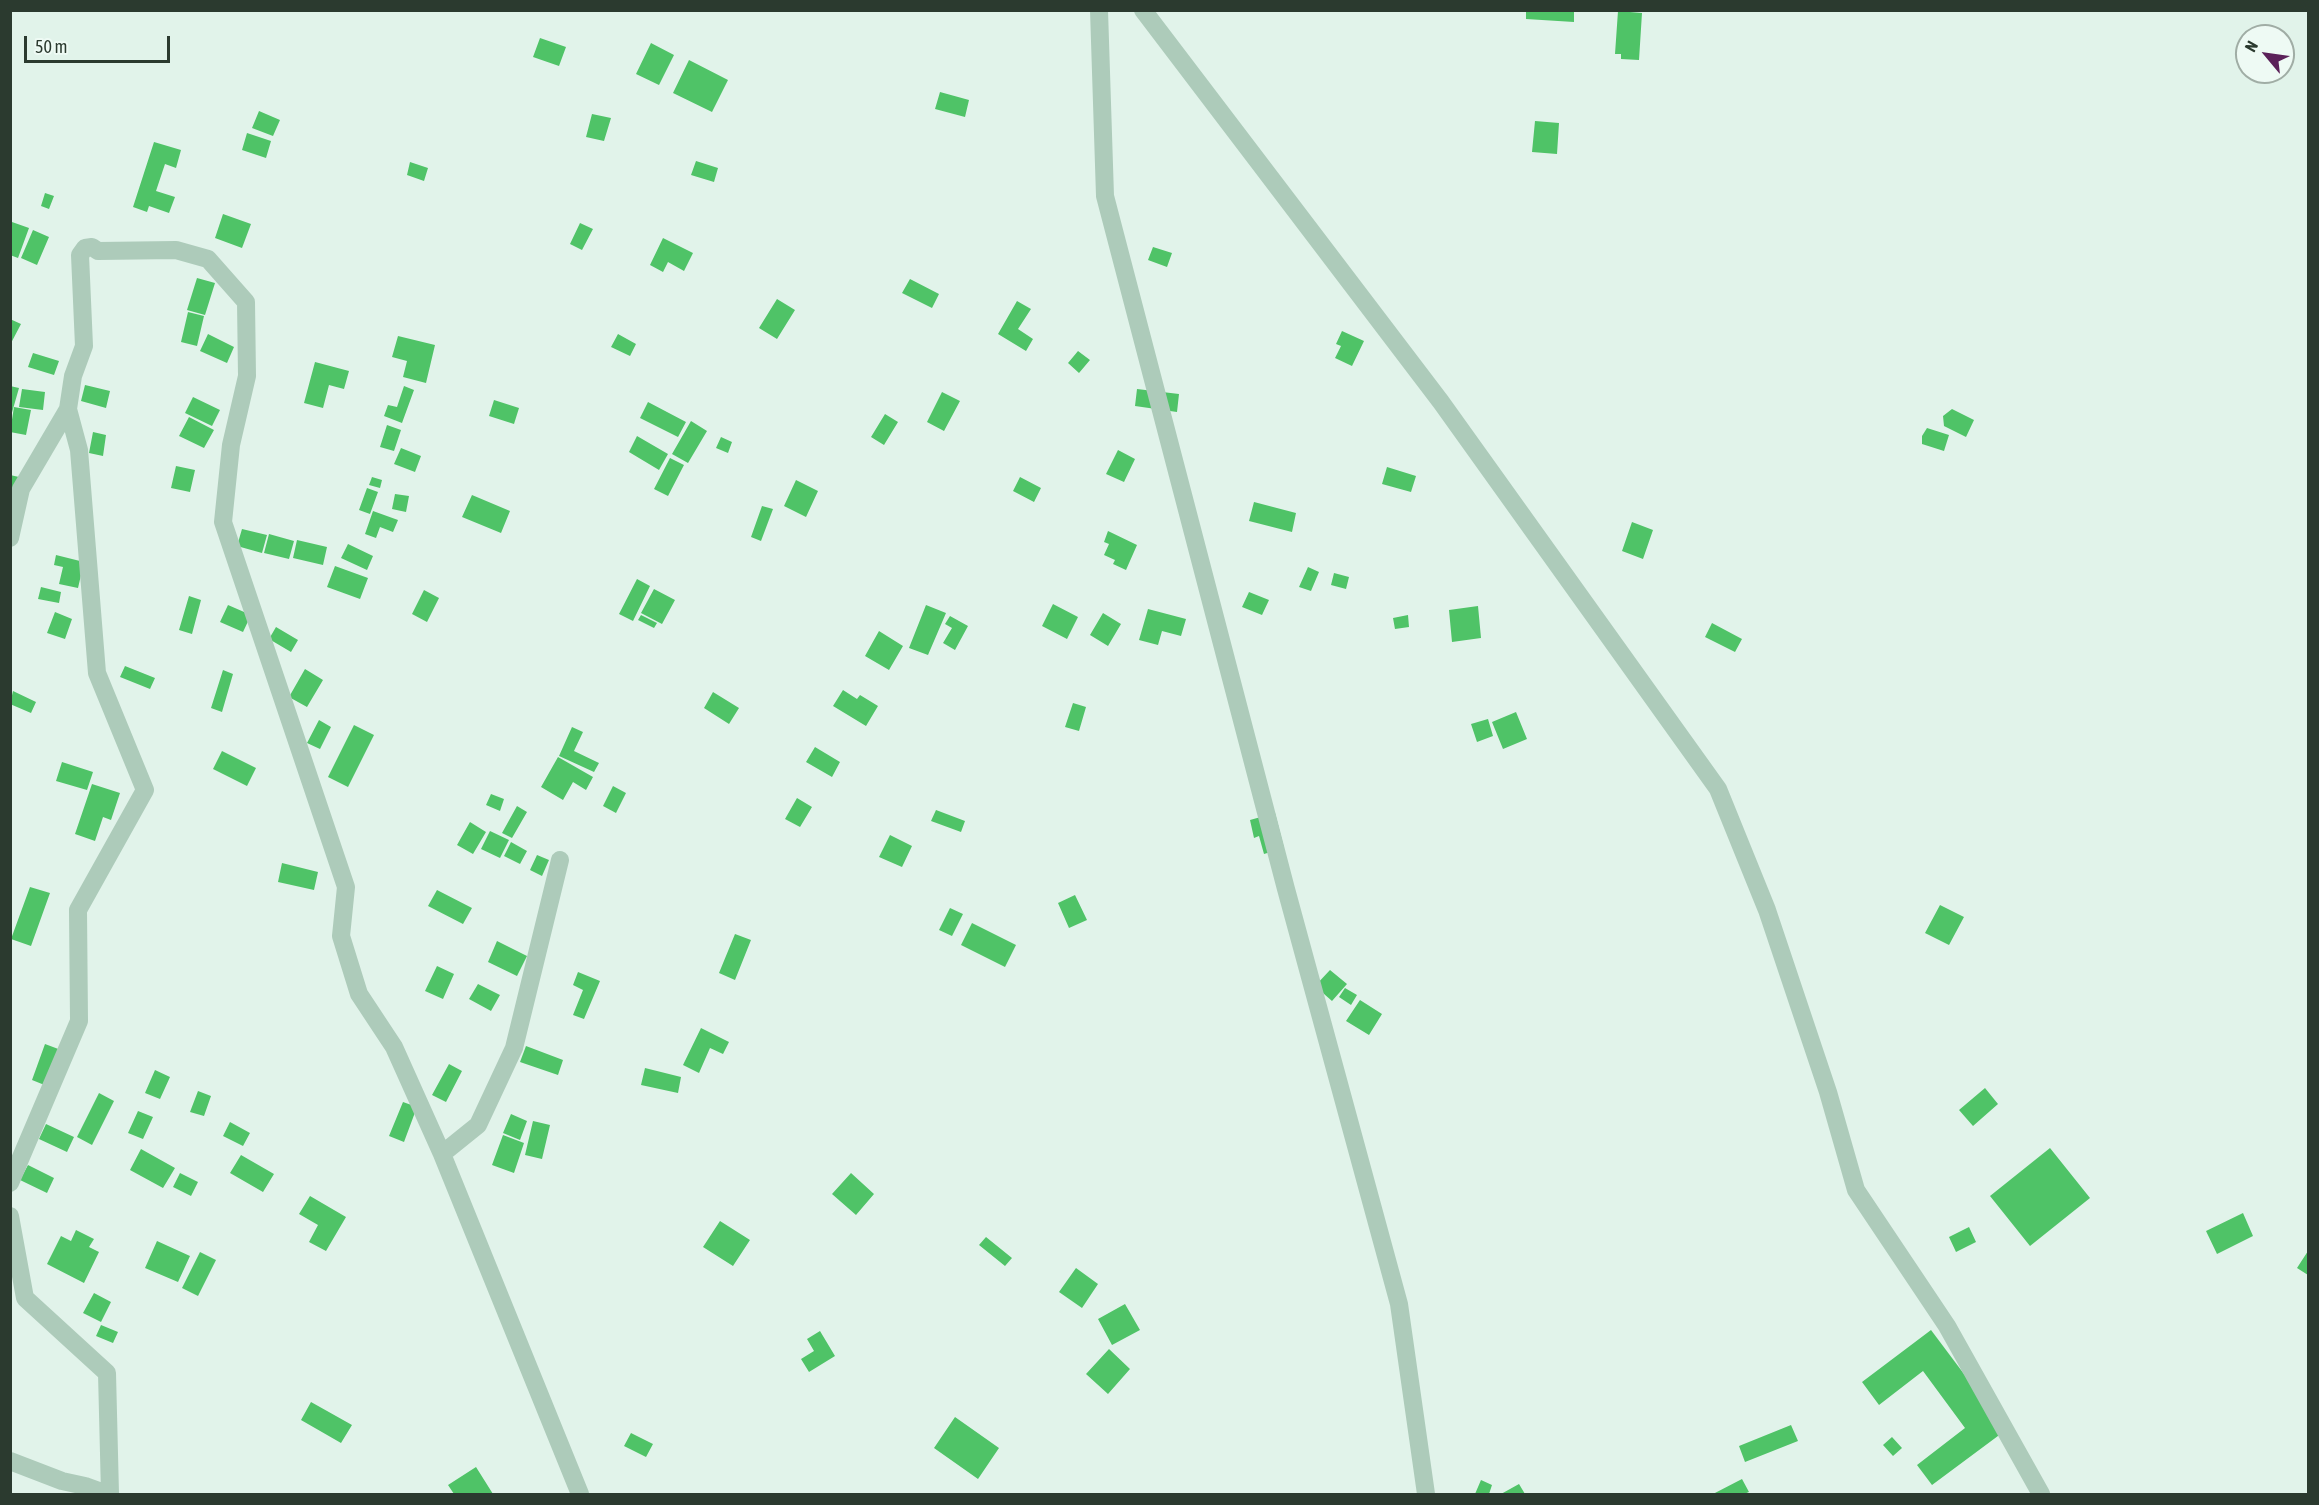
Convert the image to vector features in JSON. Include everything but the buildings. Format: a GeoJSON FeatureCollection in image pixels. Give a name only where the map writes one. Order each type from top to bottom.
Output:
{"type":"FeatureCollection","features":[{"type":"Feature","properties":{"kind":"street"},"geometry":{"type":"LineString","coordinates":[[1099,10],[1105,196],[1286,889],[1399,1304],[1426,1494]]}},
{"type":"Feature","properties":{"kind":"street"},"geometry":{"type":"LineString","coordinates":[[1143,10],[1441,402],[1718,789],[1767,910],[1828,1092],[1856,1190],[1947,1326],[2042,1494]]}},
{"type":"Feature","properties":{"kind":"street"},"geometry":{"type":"LineString","coordinates":[[10,538],[21,489],[68,409],[73,376],[84,346],[80,255],[85,248],[92,247],[98,251],[176,250],[208,259],[246,302],[247,376],[231,445],[223,522],[346,887],[341,936],[358,994],[394,1047],[442,1154],[580,1494]]}},
{"type":"Feature","properties":{"kind":"street"},"geometry":{"type":"LineString","coordinates":[[10,1183],[79,1021],[78,910],[145,790],[97,673],[79,450],[68,409]]}},
{"type":"Feature","properties":{"kind":"street"},"geometry":{"type":"LineString","coordinates":[[442,1154],[478,1125],[514,1048],[560,861]]}},
{"type":"Feature","properties":{"kind":"street"},"geometry":{"type":"LineString","coordinates":[[10,1216],[25,1298],[107,1373],[108,1494],[84,1490],[10,1461]]}}]}
